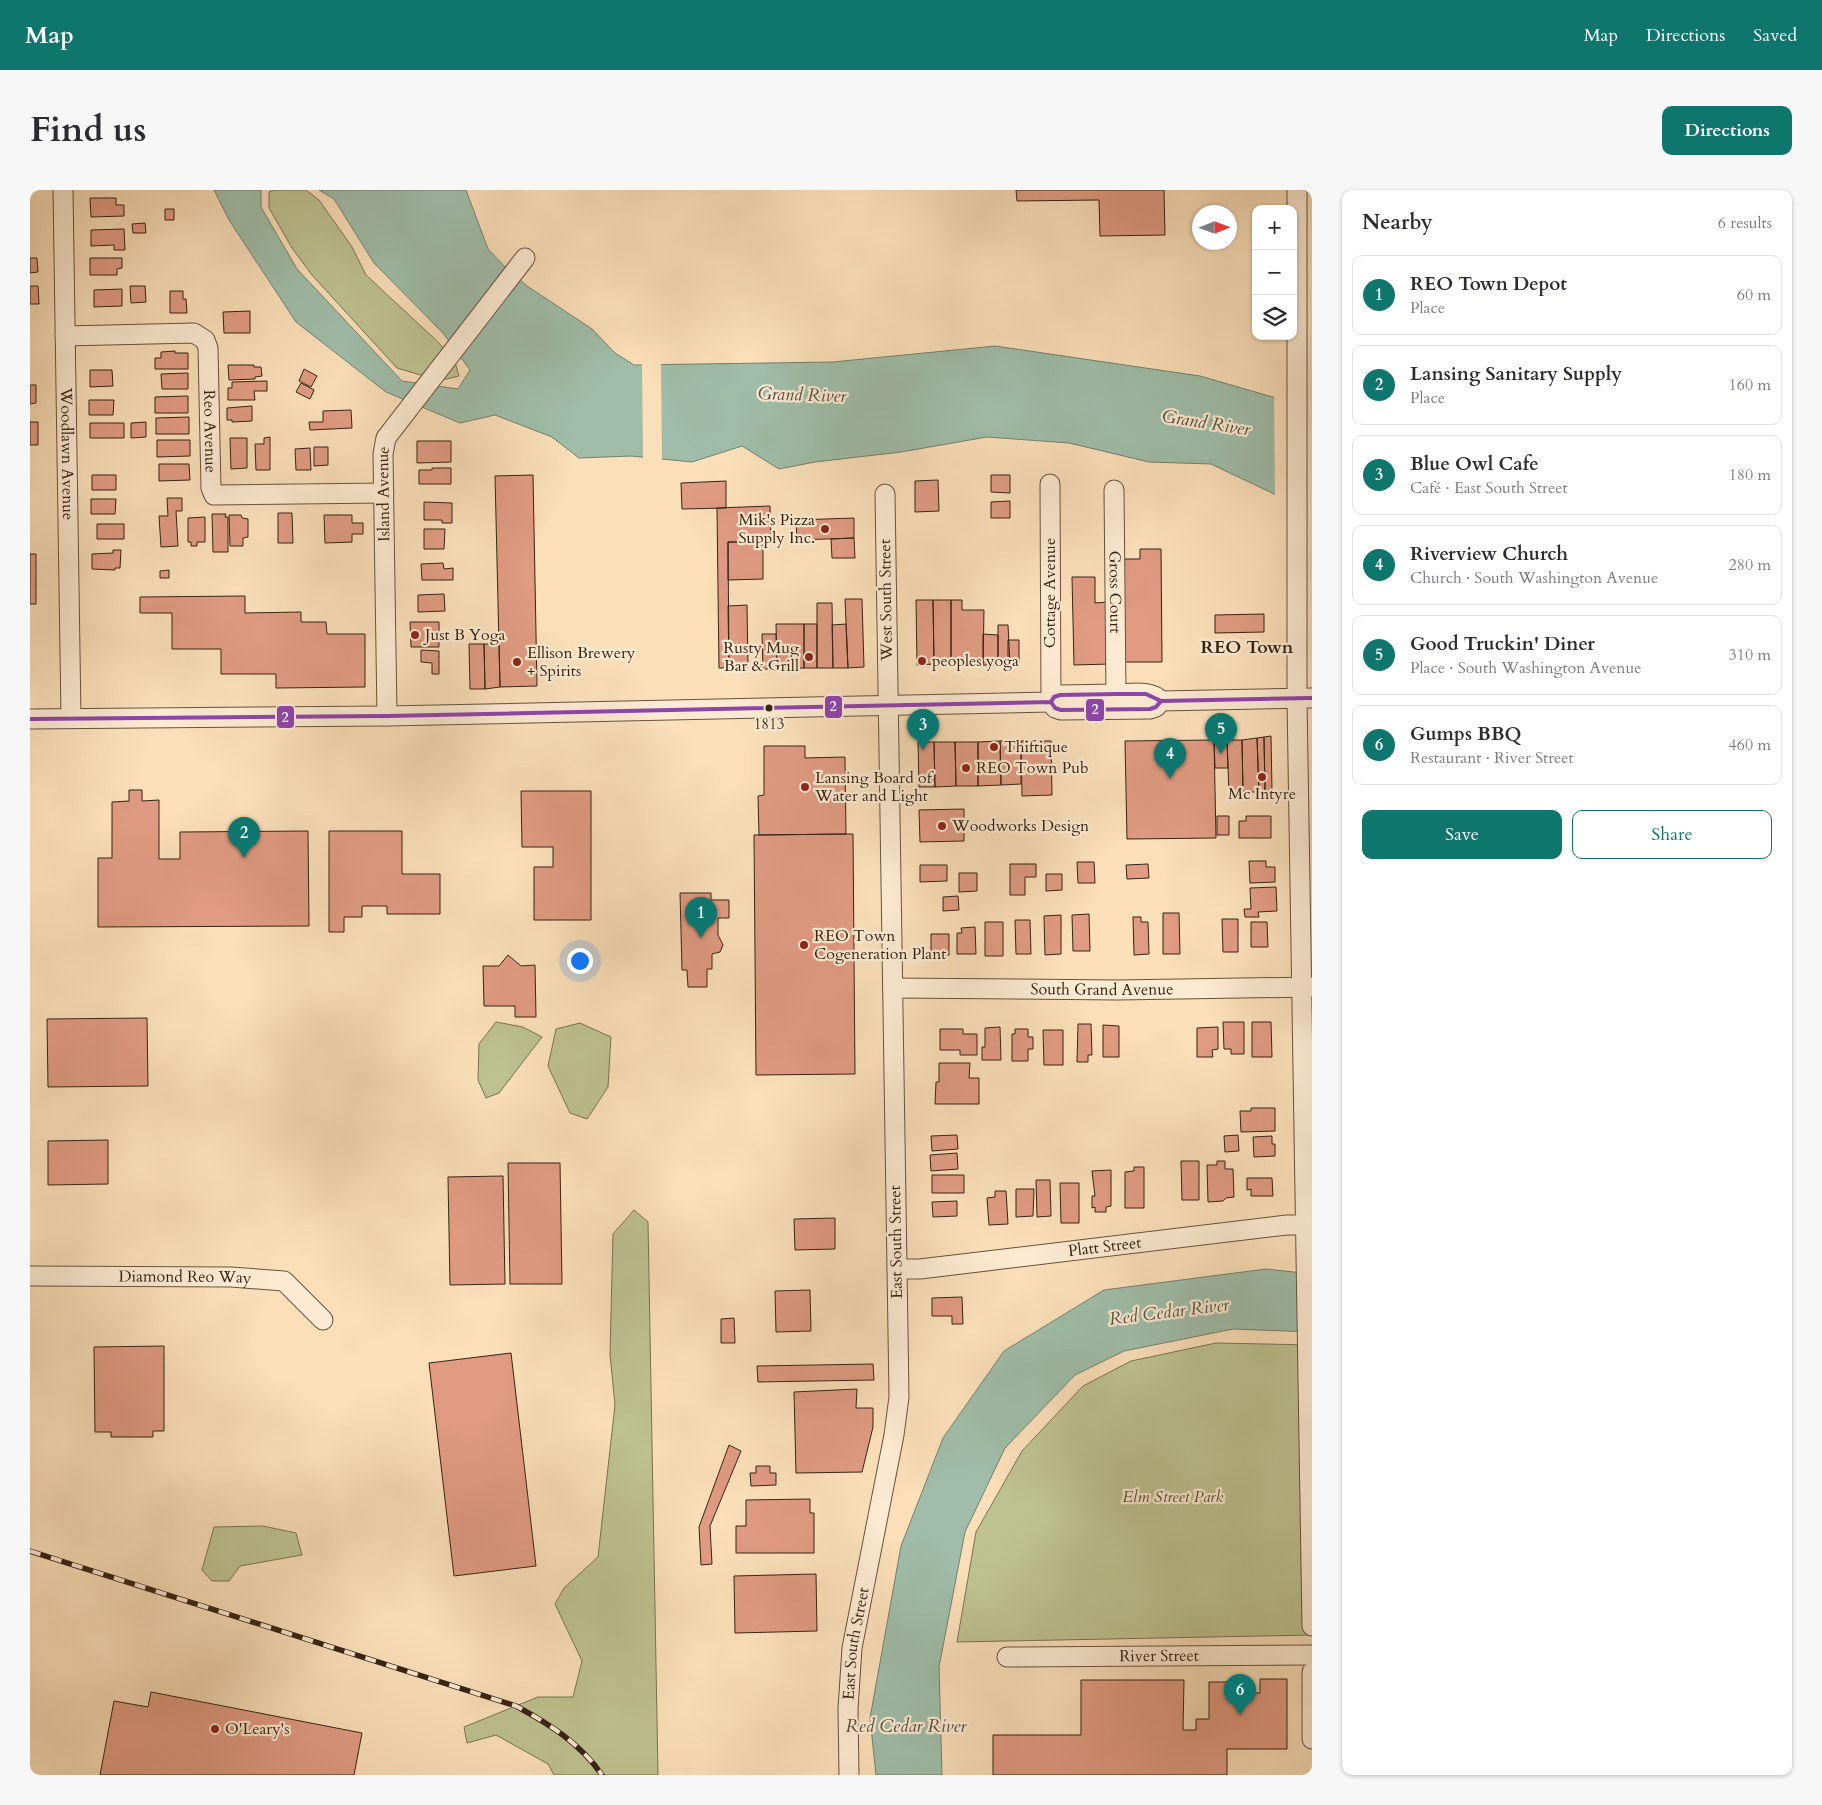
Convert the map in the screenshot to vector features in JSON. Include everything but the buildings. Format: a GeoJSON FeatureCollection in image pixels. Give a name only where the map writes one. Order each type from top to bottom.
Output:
{"type":"FeatureCollection","features":[{"type":"Feature","properties":{"kind":"street","name":"Woodlawn Avenue"},"geometry":{"type":"LineString","coordinates":[[63,190],[71,718]]}},
{"type":"Feature","properties":{"kind":"street"},"geometry":{"type":"LineString","coordinates":[[1297,190],[1297,506],[1304,699],[1309,1224],[1306,1257],[1312,1626]]}},
{"type":"Feature","properties":{"kind":"street","name":"Island Avenue"},"geometry":{"type":"LineString","coordinates":[[388,716],[383,454],[386,438],[525,258]]}},
{"type":"Feature","properties":{"kind":"street","name":"Reo Avenue"},"geometry":{"type":"LineString","coordinates":[[65,336],[194,333],[205,340],[208,348],[211,488],[214,495],[384,493]]}},
{"type":"Feature","properties":{"kind":"street","name":"Cottage Avenue"},"geometry":{"type":"LineString","coordinates":[[1050,484],[1051,702]]}},
{"type":"Feature","properties":{"kind":"street","name":"Gross Court"},"geometry":{"type":"LineString","coordinates":[[1114,490],[1116,694]]}},
{"type":"Feature","properties":{"kind":"street","name":"West South Street"},"geometry":{"type":"LineString","coordinates":[[885,494],[887,705]]}},
{"type":"Feature","properties":{"kind":"street"},"geometry":{"type":"LineString","coordinates":[[1051,702],[1054,697],[1060,695],[1116,694],[1150,694],[1156,696],[1161,701],[1304,699]]}},
{"type":"Feature","properties":{"kind":"street"},"geometry":{"type":"LineString","coordinates":[[1051,702],[1055,708],[1070,710],[1150,709],[1156,707],[1161,701]]}},
{"type":"Feature","properties":{"kind":"street"},"geometry":{"type":"LineString","coordinates":[[30,719],[388,716],[1051,702]]}},
{"type":"Feature","properties":{"kind":"street","name":"East South Street"},"geometry":{"type":"LineString","coordinates":[[849,1775],[848,1708],[852,1648],[894,1435],[898,1397],[893,988],[887,705]]}},
{"type":"Feature","properties":{"kind":"street","name":"South Grand Avenue"},"geometry":{"type":"LineString","coordinates":[[893,988],[1118,990],[1307,987]]}},
{"type":"Feature","properties":{"kind":"street","name":"Platt Street"},"geometry":{"type":"LineString","coordinates":[[896,1269],[920,1269],[1309,1224]]}},
{"type":"Feature","properties":{"kind":"street","name":"Diamond Reo Way"},"geometry":{"type":"LineString","coordinates":[[30,1276],[231,1277],[284,1281],[323,1320]]}},
{"type":"Feature","properties":{"kind":"street","name":"River Street"},"geometry":{"type":"LineString","coordinates":[[1008,1658],[1312,1655]]}},
{"type":"Feature","properties":{"kind":"street"},"geometry":{"type":"LineString","coordinates":[[1312,1672],[1312,1739]]}},
{"type":"Feature","properties":{"kind":"green space"},"geometry":{"type":"Polygon","coordinates":[[[274,190],[306,190],[319,200],[352,247],[366,275],[438,342],[455,362],[459,376],[447,379],[434,379],[397,368],[312,275],[292,248],[269,208],[269,192],[274,190]]]}},
{"type":"Feature","properties":{"kind":"green space"},"geometry":{"type":"Polygon","coordinates":[[[496,1022],[523,1027],[542,1037],[499,1093],[486,1098],[478,1080],[479,1044],[496,1022]]]}},
{"type":"Feature","properties":{"kind":"green space"},"geometry":{"type":"Polygon","coordinates":[[[580,1023],[611,1037],[608,1087],[587,1119],[570,1113],[548,1066],[556,1029],[580,1023]]]}},
{"type":"Feature","properties":{"kind":"green space"},"geometry":{"type":"Polygon","coordinates":[[[634,1210],[648,1222],[658,1775],[554,1775],[548,1764],[496,1735],[467,1743],[464,1727],[538,1697],[573,1697],[582,1661],[555,1604],[564,1588],[598,1557],[615,1405],[610,1354],[613,1234],[634,1210]]]}},
{"type":"Feature","properties":{"kind":"green space","name":"Elm Street Park"},"geometry":{"type":"Polygon","coordinates":[[[1216,1343],[1312,1345],[1312,1635],[957,1642],[976,1532],[1022,1451],[1083,1386],[1131,1361],[1216,1343]]]}},
{"type":"Feature","properties":{"kind":"green space"},"geometry":{"type":"Polygon","coordinates":[[[263,1526],[296,1533],[302,1555],[240,1566],[229,1581],[212,1581],[202,1570],[214,1527],[263,1526]]]}},
{"type":"Feature","properties":{"kind":"water","name":"Grand River"},"geometry":{"type":"Polygon","coordinates":[[[214,190],[261,190],[261,207],[297,269],[402,381],[458,389],[470,370],[443,333],[374,263],[334,199],[319,190],[466,190],[488,249],[506,268],[527,286],[592,329],[615,353],[634,365],[833,362],[995,346],[1200,376],[1276,398],[1289,501],[1211,464],[1149,462],[1069,443],[987,437],[901,452],[815,462],[779,469],[742,446],[692,462],[631,456],[579,458],[552,437],[495,415],[460,423],[386,392],[296,322],[229,220],[214,190]]]}},
{"type":"Feature","properties":{"kind":"water","name":"Red Cedar River"},"geometry":{"type":"Polygon","coordinates":[[[1266,1269],[1312,1274],[1312,1332],[1233,1329],[1124,1351],[1075,1375],[1005,1448],[965,1532],[939,1667],[942,1775],[876,1775],[870,1718],[901,1546],[943,1438],[1004,1351],[1104,1290],[1266,1269]]]}},
{"type":"Feature","properties":{"kind":"pier"},"geometry":{"type":"Polygon","coordinates":[[[661,362],[662,462],[643,459],[642,363],[661,362]]]}},
{"type":"Feature","properties":{"kind":"pier"},"geometry":{"type":"Polygon","coordinates":[[[1274,395],[1312,400],[1312,504],[1288,504],[1275,498],[1274,395]]]}},
{"type":"Feature","properties":{"kind":"railway"},"geometry":{"type":"LineString","coordinates":[[30,1551],[516,1706],[563,1735],[584,1753],[602,1775]]}},
{"type":"Feature","properties":{"kind":"transit line","name":"2"},"geometry":{"type":"LineString","coordinates":[[1116,694],[1146,694],[1161,701],[1156,707],[1150,709],[1061,710],[1055,708],[1051,702],[1054,697],[1060,695],[1116,694]]}},
{"type":"Feature","properties":{"kind":"transit line","name":"2"},"geometry":{"type":"LineString","coordinates":[[1161,701],[1312,698]]}},
{"type":"Feature","properties":{"kind":"transit line","name":"2"},"geometry":{"type":"LineString","coordinates":[[30,719],[387,716],[1051,702]]}},
{"type":"Feature","properties":{"kind":"place","name":"Mik's Pizza Supply Inc."},"geometry":{"type":"Point","coordinates":[825,529]}},
{"type":"Feature","properties":{"kind":"place","name":"Just B Yoga"},"geometry":{"type":"Point","coordinates":[415,635]}},
{"type":"Feature","properties":{"kind":"place","name":"Rusty Mug Bar & Grill"},"geometry":{"type":"Point","coordinates":[809,657]}},
{"type":"Feature","properties":{"kind":"place","name":"peoples yoga"},"geometry":{"type":"Point","coordinates":[922,661]}},
{"type":"Feature","properties":{"kind":"place","name":"Ellison Brewery + Spirits"},"geometry":{"type":"Point","coordinates":[517,662]}},
{"type":"Feature","properties":{"kind":"place","name":"1813"},"geometry":{"type":"Point","coordinates":[769,708]}},
{"type":"Feature","properties":{"kind":"place","name":"Thiftique"},"geometry":{"type":"Point","coordinates":[994,747]}},
{"type":"Feature","properties":{"kind":"place","name":"Blue Owl Cafe"},"geometry":{"type":"Point","coordinates":[923,750]}},
{"type":"Feature","properties":{"kind":"place","name":"Good Truckin' Diner"},"geometry":{"type":"Point","coordinates":[1221,754]}},
{"type":"Feature","properties":{"kind":"place","name":"REO Town Pub"},"geometry":{"type":"Point","coordinates":[966,768]}},
{"type":"Feature","properties":{"kind":"place","name":"Mc Intyre"},"geometry":{"type":"Point","coordinates":[1262,777]}},
{"type":"Feature","properties":{"kind":"place","name":"Riverview Church"},"geometry":{"type":"Point","coordinates":[1170,779]}},
{"type":"Feature","properties":{"kind":"place","name":"Lansing Board of Water and Light"},"geometry":{"type":"Point","coordinates":[805,787]}},
{"type":"Feature","properties":{"kind":"place","name":"Woodworks Design"},"geometry":{"type":"Point","coordinates":[942,826]}},
{"type":"Feature","properties":{"kind":"place","name":"Lansing Sanitary Supply"},"geometry":{"type":"Point","coordinates":[244,858]}},
{"type":"Feature","properties":{"kind":"place","name":"REO Town Depot"},"geometry":{"type":"Point","coordinates":[701,938]}},
{"type":"Feature","properties":{"kind":"place","name":"REO Town Cogeneration Plant"},"geometry":{"type":"Point","coordinates":[804,945]}},
{"type":"Feature","properties":{"kind":"place","name":"Gumps BBQ"},"geometry":{"type":"Point","coordinates":[1240,1715]}},
{"type":"Feature","properties":{"kind":"place","name":"O'Leary's"},"geometry":{"type":"Point","coordinates":[215,1729]}},
{"type":"Feature","properties":{"kind":"district","name":"REO Town"},"geometry":{"type":"Point","coordinates":[1247,647]}}]}
